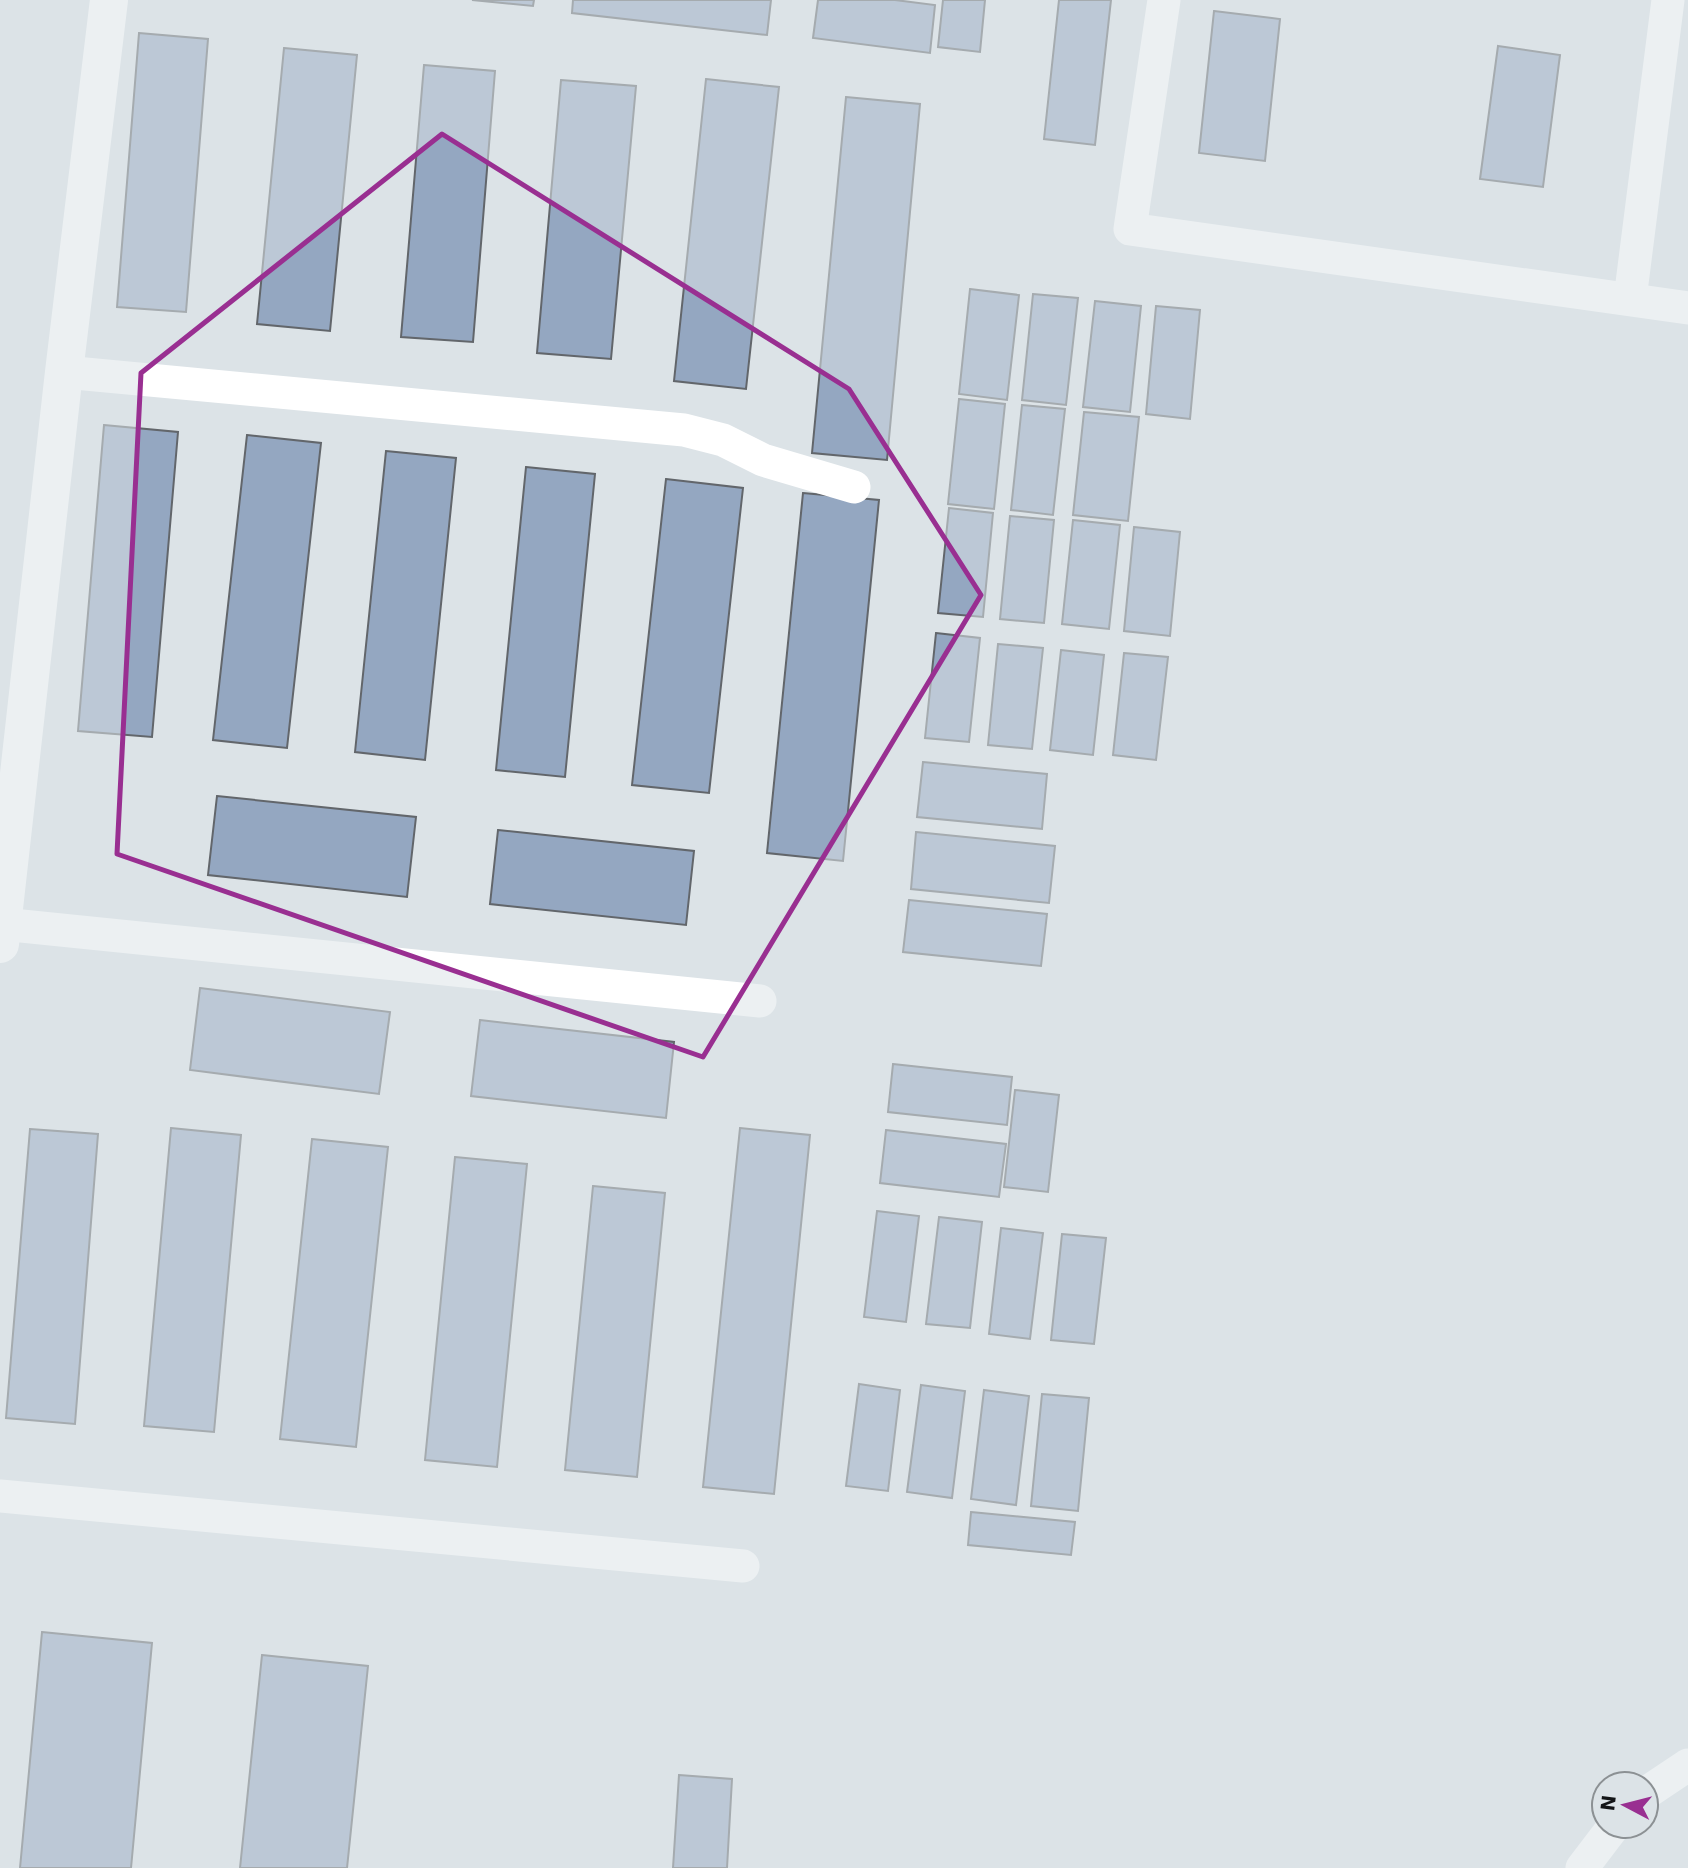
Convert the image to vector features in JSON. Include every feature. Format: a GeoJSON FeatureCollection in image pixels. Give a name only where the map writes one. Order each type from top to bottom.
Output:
{"type":"FeatureCollection","features":[{"type":"Feature","properties":{"kind":"street"},"geometry":{"type":"LineString","coordinates":[[109,0],[1,934],[760,1001]]}},
{"type":"Feature","properties":{"kind":"street"},"geometry":{"type":"LineString","coordinates":[[1164,0],[1130,229],[1688,308]]}},
{"type":"Feature","properties":{"kind":"street"},"geometry":{"type":"LineString","coordinates":[[1630,299],[1668,0]]}},
{"type":"Feature","properties":{"kind":"street"},"geometry":{"type":"LineString","coordinates":[[64,372],[684,430],[723,440],[763,460],[854,487]]}},
{"type":"Feature","properties":{"kind":"street"},"geometry":{"type":"LineString","coordinates":[[0,1496],[743,1566]]}},
{"type":"Feature","properties":{"kind":"street"},"geometry":{"type":"LineString","coordinates":[[1660,1784],[1688,1765]]}},
{"type":"Feature","properties":{"kind":"street"},"geometry":{"type":"LineString","coordinates":[[1582,1868],[1603,1840]]}},
{"type":"Feature","properties":{"kind":"highlighted area"},"geometry":{"type":"Polygon","coordinates":[[[442,134],[849,389],[981,595],[703,1057],[117,854],[141,373],[442,134]]]}},
{"type":"Feature","properties":{"kind":"building"},"geometry":{"type":"Polygon","coordinates":[[[472,0],[534,0],[533,6],[472,0]]]}},
{"type":"Feature","properties":{"kind":"building"},"geometry":{"type":"Polygon","coordinates":[[[573,0],[771,0],[767,35],[572,13],[573,0]]]}},
{"type":"Feature","properties":{"kind":"building"},"geometry":{"type":"Polygon","coordinates":[[[818,0],[895,0],[935,5],[930,53],[813,38],[818,0]]]}},
{"type":"Feature","properties":{"kind":"building"},"geometry":{"type":"Polygon","coordinates":[[[943,0],[985,0],[980,52],[938,47],[943,0]]]}},
{"type":"Feature","properties":{"kind":"building"},"geometry":{"type":"Polygon","coordinates":[[[1059,0],[1111,0],[1095,145],[1044,139],[1059,0]]]}},
{"type":"Feature","properties":{"kind":"building"},"geometry":{"type":"Polygon","coordinates":[[[1214,11],[1280,19],[1265,161],[1199,153],[1214,11]]]}},
{"type":"Feature","properties":{"kind":"building"},"geometry":{"type":"Polygon","coordinates":[[[139,33],[208,39],[186,312],[117,307],[139,33]]]}},
{"type":"Feature","properties":{"kind":"building"},"geometry":{"type":"Polygon","coordinates":[[[1498,46],[1560,55],[1543,187],[1480,179],[1498,46]]]}},
{"type":"Feature","properties":{"kind":"building"},"geometry":{"type":"Polygon","coordinates":[[[284,48],[357,55],[330,331],[257,324],[284,48]]]}},
{"type":"Feature","properties":{"kind":"building"},"geometry":{"type":"Polygon","coordinates":[[[424,65],[495,71],[473,342],[401,337],[424,65]]]}},
{"type":"Feature","properties":{"kind":"building"},"geometry":{"type":"Polygon","coordinates":[[[706,79],[779,87],[746,389],[674,381],[706,79]]]}},
{"type":"Feature","properties":{"kind":"building"},"geometry":{"type":"Polygon","coordinates":[[[561,80],[636,86],[611,359],[537,353],[561,80]]]}},
{"type":"Feature","properties":{"kind":"building"},"geometry":{"type":"Polygon","coordinates":[[[846,97],[920,104],[887,460],[812,453],[846,97]]]}},
{"type":"Feature","properties":{"kind":"building"},"geometry":{"type":"Polygon","coordinates":[[[970,289],[1019,295],[1007,400],[959,394],[970,289]]]}},
{"type":"Feature","properties":{"kind":"building"},"geometry":{"type":"Polygon","coordinates":[[[1033,294],[1078,298],[1066,405],[1022,400],[1033,294]]]}},
{"type":"Feature","properties":{"kind":"building"},"geometry":{"type":"Polygon","coordinates":[[[1095,301],[1141,306],[1130,412],[1083,407],[1095,301]]]}},
{"type":"Feature","properties":{"kind":"building"},"geometry":{"type":"Polygon","coordinates":[[[1156,306],[1200,310],[1190,419],[1146,414],[1156,306]]]}},
{"type":"Feature","properties":{"kind":"building"},"geometry":{"type":"Polygon","coordinates":[[[959,399],[1005,404],[994,509],[948,504],[959,399]]]}},
{"type":"Feature","properties":{"kind":"building"},"geometry":{"type":"Polygon","coordinates":[[[1022,405],[1065,409],[1053,515],[1011,510],[1022,405]]]}},
{"type":"Feature","properties":{"kind":"building"},"geometry":{"type":"Polygon","coordinates":[[[1084,412],[1139,417],[1128,521],[1073,515],[1084,412]]]}},
{"type":"Feature","properties":{"kind":"building"},"geometry":{"type":"Polygon","coordinates":[[[104,425],[178,432],[152,737],[78,731],[104,425]]]}},
{"type":"Feature","properties":{"kind":"building"},"geometry":{"type":"Polygon","coordinates":[[[247,435],[321,443],[287,748],[213,740],[247,435]]]}},
{"type":"Feature","properties":{"kind":"building"},"geometry":{"type":"Polygon","coordinates":[[[386,451],[456,458],[425,760],[355,752],[386,451]]]}},
{"type":"Feature","properties":{"kind":"building"},"geometry":{"type":"Polygon","coordinates":[[[526,467],[595,474],[565,777],[496,770],[526,467]]]}},
{"type":"Feature","properties":{"kind":"building"},"geometry":{"type":"Polygon","coordinates":[[[666,479],[743,488],[709,793],[632,785],[666,479]]]}},
{"type":"Feature","properties":{"kind":"building"},"geometry":{"type":"Polygon","coordinates":[[[803,493],[879,500],[843,861],[767,853],[803,493]]]}},
{"type":"Feature","properties":{"kind":"building"},"geometry":{"type":"Polygon","coordinates":[[[949,508],[993,513],[983,617],[938,613],[949,508]]]}},
{"type":"Feature","properties":{"kind":"building"},"geometry":{"type":"Polygon","coordinates":[[[1010,516],[1054,520],[1044,623],[1000,619],[1010,516]]]}},
{"type":"Feature","properties":{"kind":"building"},"geometry":{"type":"Polygon","coordinates":[[[1073,520],[1120,525],[1109,629],[1062,624],[1073,520]]]}},
{"type":"Feature","properties":{"kind":"building"},"geometry":{"type":"Polygon","coordinates":[[[1134,527],[1180,532],[1170,636],[1124,631],[1134,527]]]}},
{"type":"Feature","properties":{"kind":"building"},"geometry":{"type":"Polygon","coordinates":[[[936,633],[980,638],[969,742],[925,738],[936,633]]]}},
{"type":"Feature","properties":{"kind":"building"},"geometry":{"type":"Polygon","coordinates":[[[998,644],[1043,648],[1032,749],[988,745],[998,644]]]}},
{"type":"Feature","properties":{"kind":"building"},"geometry":{"type":"Polygon","coordinates":[[[1061,650],[1104,655],[1093,755],[1050,750],[1061,650]]]}},
{"type":"Feature","properties":{"kind":"building"},"geometry":{"type":"Polygon","coordinates":[[[1124,653],[1168,657],[1156,760],[1113,755],[1124,653]]]}},
{"type":"Feature","properties":{"kind":"building"},"geometry":{"type":"Polygon","coordinates":[[[923,762],[1047,774],[1042,829],[917,817],[923,762]]]}},
{"type":"Feature","properties":{"kind":"building"},"geometry":{"type":"Polygon","coordinates":[[[217,796],[416,817],[407,897],[208,875],[217,796]]]}},
{"type":"Feature","properties":{"kind":"building"},"geometry":{"type":"Polygon","coordinates":[[[498,830],[694,851],[686,925],[490,904],[498,830]]]}},
{"type":"Feature","properties":{"kind":"building"},"geometry":{"type":"Polygon","coordinates":[[[916,832],[1055,846],[1049,903],[911,889],[916,832]]]}},
{"type":"Feature","properties":{"kind":"building"},"geometry":{"type":"Polygon","coordinates":[[[909,900],[1047,914],[1041,966],[903,952],[909,900]]]}},
{"type":"Feature","properties":{"kind":"building"},"geometry":{"type":"Polygon","coordinates":[[[200,988],[390,1012],[379,1094],[190,1070],[200,988]]]}},
{"type":"Feature","properties":{"kind":"building"},"geometry":{"type":"Polygon","coordinates":[[[480,1020],[674,1042],[666,1118],[471,1096],[480,1020]]]}},
{"type":"Feature","properties":{"kind":"building"},"geometry":{"type":"Polygon","coordinates":[[[893,1064],[1012,1077],[1007,1125],[888,1112],[893,1064]]]}},
{"type":"Feature","properties":{"kind":"building"},"geometry":{"type":"Polygon","coordinates":[[[1015,1090],[1059,1095],[1048,1192],[1004,1187],[1015,1090]]]}},
{"type":"Feature","properties":{"kind":"building"},"geometry":{"type":"Polygon","coordinates":[[[171,1128],[241,1135],[214,1432],[144,1426],[171,1128]]]}},
{"type":"Feature","properties":{"kind":"building"},"geometry":{"type":"Polygon","coordinates":[[[740,1128],[810,1135],[774,1494],[703,1487],[740,1128]]]}},
{"type":"Feature","properties":{"kind":"building"},"geometry":{"type":"Polygon","coordinates":[[[30,1129],[98,1134],[75,1424],[6,1418],[30,1129]]]}},
{"type":"Feature","properties":{"kind":"building"},"geometry":{"type":"Polygon","coordinates":[[[886,1130],[1006,1144],[999,1197],[880,1183],[886,1130]]]}},
{"type":"Feature","properties":{"kind":"building"},"geometry":{"type":"Polygon","coordinates":[[[312,1139],[388,1147],[356,1447],[280,1439],[312,1139]]]}},
{"type":"Feature","properties":{"kind":"building"},"geometry":{"type":"Polygon","coordinates":[[[455,1157],[527,1164],[497,1467],[425,1460],[455,1157]]]}},
{"type":"Feature","properties":{"kind":"building"},"geometry":{"type":"Polygon","coordinates":[[[593,1186],[665,1193],[637,1477],[565,1470],[593,1186]]]}},
{"type":"Feature","properties":{"kind":"building"},"geometry":{"type":"Polygon","coordinates":[[[877,1211],[919,1216],[906,1322],[864,1317],[877,1211]]]}},
{"type":"Feature","properties":{"kind":"building"},"geometry":{"type":"Polygon","coordinates":[[[939,1217],[982,1222],[970,1328],[926,1324],[939,1217]]]}},
{"type":"Feature","properties":{"kind":"building"},"geometry":{"type":"Polygon","coordinates":[[[1001,1228],[1043,1233],[1030,1339],[989,1334],[1001,1228]]]}},
{"type":"Feature","properties":{"kind":"building"},"geometry":{"type":"Polygon","coordinates":[[[1062,1234],[1106,1238],[1094,1344],[1051,1340],[1062,1234]]]}},
{"type":"Feature","properties":{"kind":"building"},"geometry":{"type":"Polygon","coordinates":[[[859,1384],[900,1390],[888,1491],[846,1486],[859,1384]]]}},
{"type":"Feature","properties":{"kind":"building"},"geometry":{"type":"Polygon","coordinates":[[[921,1385],[965,1391],[952,1498],[907,1492],[921,1385]]]}},
{"type":"Feature","properties":{"kind":"building"},"geometry":{"type":"Polygon","coordinates":[[[984,1390],[1029,1396],[1016,1505],[971,1499],[984,1390]]]}},
{"type":"Feature","properties":{"kind":"building"},"geometry":{"type":"Polygon","coordinates":[[[1042,1394],[1089,1398],[1078,1511],[1031,1506],[1042,1394]]]}},
{"type":"Feature","properties":{"kind":"building"},"geometry":{"type":"Polygon","coordinates":[[[971,1512],[1075,1522],[1071,1555],[968,1545],[971,1512]]]}},
{"type":"Feature","properties":{"kind":"building"},"geometry":{"type":"Polygon","coordinates":[[[42,1632],[152,1643],[131,1868],[20,1868],[42,1632]]]}},
{"type":"Feature","properties":{"kind":"building"},"geometry":{"type":"Polygon","coordinates":[[[262,1655],[368,1666],[347,1868],[240,1868],[262,1655]]]}},
{"type":"Feature","properties":{"kind":"building"},"geometry":{"type":"Polygon","coordinates":[[[679,1775],[732,1779],[727,1868],[673,1868],[679,1775]]]}}]}
